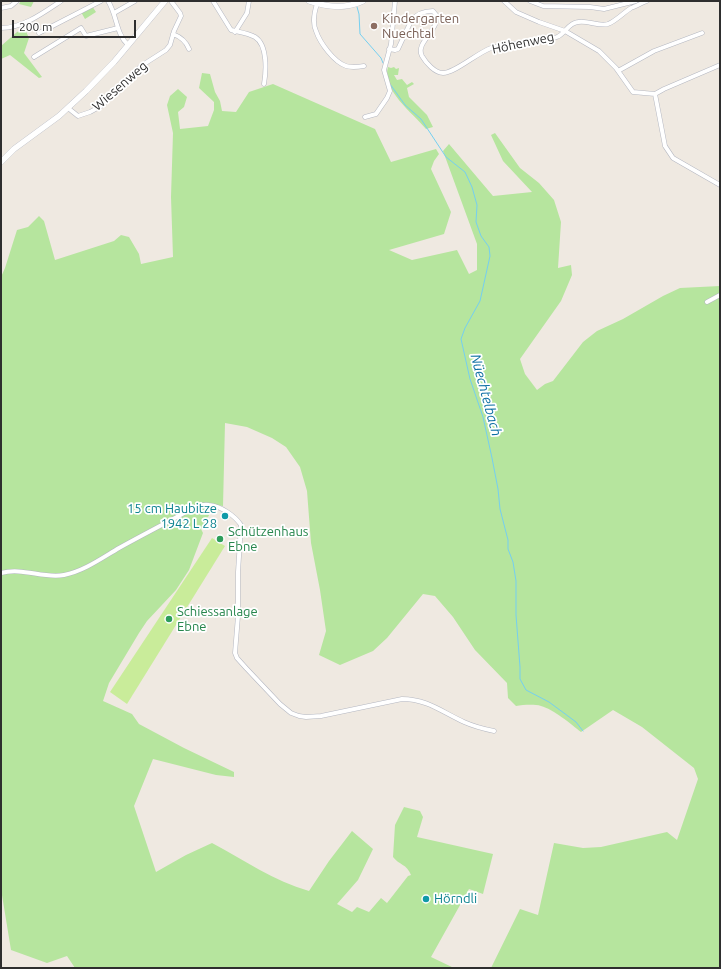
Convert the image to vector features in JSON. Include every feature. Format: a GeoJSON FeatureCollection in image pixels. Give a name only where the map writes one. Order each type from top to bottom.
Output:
{"type":"FeatureCollection","features":[{"type":"Feature","properties":{"kind":"street"},"geometry":{"type":"LineString","coordinates":[[1,8],[11,6],[17,1]]}},
{"type":"Feature","properties":{"kind":"street"},"geometry":{"type":"LineString","coordinates":[[1,28],[14,27],[22,24],[61,1]]}},
{"type":"Feature","properties":{"kind":"street"},"geometry":{"type":"LineString","coordinates":[[38,33],[100,1]]}},
{"type":"Feature","properties":{"kind":"street"},"geometry":{"type":"LineString","coordinates":[[108,1],[114,13],[124,42],[128,45]]}},
{"type":"Feature","properties":{"kind":"street"},"geometry":{"type":"LineString","coordinates":[[114,13],[135,1]]}},
{"type":"Feature","properties":{"kind":"street"},"geometry":{"type":"LineString","coordinates":[[1,162],[14,149],[68,108],[112,64],[165,1]]}},
{"type":"Feature","properties":{"kind":"street","name":"Wiesenweg"},"geometry":{"type":"LineString","coordinates":[[68,108],[78,116],[101,106],[141,66],[166,50],[170,45],[181,16],[171,1]]}},
{"type":"Feature","properties":{"kind":"street"},"geometry":{"type":"LineString","coordinates":[[214,1],[229,28],[235,32],[254,37],[262,44],[265,63],[264,84]]}},
{"type":"Feature","properties":{"kind":"street"},"geometry":{"type":"LineString","coordinates":[[235,32],[248,14],[249,1]]}},
{"type":"Feature","properties":{"kind":"street"},"geometry":{"type":"LineString","coordinates":[[309,1],[317,4],[333,6],[343,6],[363,1]]}},
{"type":"Feature","properties":{"kind":"street"},"geometry":{"type":"LineString","coordinates":[[365,117],[376,114],[390,91],[384,76],[384,70],[390,49],[395,1]]}},
{"type":"Feature","properties":{"kind":"street"},"geometry":{"type":"LineString","coordinates":[[504,1],[516,12],[565,31],[599,51],[618,71],[624,82],[633,92],[655,94],[720,65]]}},
{"type":"Feature","properties":{"kind":"street"},"geometry":{"type":"LineString","coordinates":[[530,1],[543,6],[590,6],[604,9],[636,1]]}},
{"type":"Feature","properties":{"kind":"street","name":"Höhenweg"},"geometry":{"type":"LineString","coordinates":[[390,49],[398,49],[410,21],[417,14],[426,11],[433,11],[436,13],[438,19],[436,25],[422,44],[421,54],[434,69],[440,73],[448,72],[488,49],[500,45],[550,39],[559,36],[571,25],[580,21],[608,24],[631,8],[648,1]]}},
{"type":"Feature","properties":{"kind":"street"},"geometry":{"type":"LineString","coordinates":[[317,4],[314,15],[316,31],[330,54],[337,61],[346,66],[364,66]]}},
{"type":"Feature","properties":{"kind":"street"},"geometry":{"type":"LineString","coordinates":[[34,57],[81,28],[86,36],[118,28]]}},
{"type":"Feature","properties":{"kind":"street"},"geometry":{"type":"LineString","coordinates":[[618,71],[654,51],[702,33]]}},
{"type":"Feature","properties":{"kind":"street"},"geometry":{"type":"LineString","coordinates":[[173,34],[177,35],[186,42],[189,49]]}},
{"type":"Feature","properties":{"kind":"street"},"geometry":{"type":"LineString","coordinates":[[655,94],[665,146],[669,154],[673,158],[720,186]]}},
{"type":"Feature","properties":{"kind":"street"},"geometry":{"type":"LineString","coordinates":[[706,302],[720,296]]}},
{"type":"Feature","properties":{"kind":"street"},"geometry":{"type":"LineString","coordinates":[[1,573],[23,571],[48,575],[65,575],[85,567],[195,508],[208,504],[233,516],[241,525],[238,572],[238,616],[235,653],[237,658],[246,668],[280,704],[291,713],[306,717],[321,716],[396,700],[412,699],[433,705],[464,723],[494,730]]}},
{"type":"Feature","properties":{"kind":"green space"},"geometry":{"type":"Polygon","coordinates":[[[21,1],[34,1],[31,7],[19,4],[21,1]]]}},
{"type":"Feature","properties":{"kind":"green space"},"geometry":{"type":"Polygon","coordinates":[[[92,6],[96,12],[85,19],[81,12],[92,6]]]}},
{"type":"Feature","properties":{"kind":"green space"},"geometry":{"type":"Polygon","coordinates":[[[25,29],[29,38],[24,53],[42,77],[39,78],[10,55],[1,59],[1,46],[17,32],[25,29]]]}},
{"type":"Feature","properties":{"kind":"green space"},"geometry":{"type":"Polygon","coordinates":[[[388,67],[394,67],[396,69],[399,68],[398,75],[394,75],[397,80],[402,79],[407,85],[412,82],[414,84],[407,88],[409,97],[427,115],[433,127],[426,129],[394,93],[387,76],[388,67]]]}},
{"type":"Feature","properties":{"kind":"green space"},"geometry":{"type":"Polygon","coordinates":[[[202,73],[210,74],[222,111],[236,112],[249,92],[273,84],[375,129],[391,162],[436,149],[439,154],[431,169],[451,212],[444,234],[389,250],[412,260],[457,250],[469,274],[477,270],[477,244],[443,151],[449,144],[493,196],[532,192],[503,161],[491,135],[495,133],[520,168],[539,183],[554,200],[561,222],[558,268],[571,265],[572,275],[561,301],[520,359],[525,374],[537,390],[545,384],[553,381],[583,342],[597,331],[623,319],[680,288],[720,286],[720,968],[491,968],[520,909],[538,915],[554,843],[583,848],[601,847],[667,832],[677,840],[698,779],[694,768],[642,727],[613,710],[581,732],[562,717],[541,706],[516,706],[508,698],[507,683],[475,650],[453,617],[435,596],[423,594],[387,638],[373,651],[340,665],[319,655],[326,631],[311,543],[307,491],[300,467],[286,447],[272,438],[247,427],[225,423],[223,506],[215,505],[201,529],[203,533],[189,570],[176,590],[147,621],[139,633],[109,683],[103,701],[132,714],[139,724],[234,772],[234,777],[216,775],[153,759],[134,806],[156,872],[186,855],[212,843],[271,876],[309,891],[329,861],[352,831],[373,849],[358,880],[337,904],[352,912],[357,907],[369,912],[381,898],[387,903],[408,876],[411,875],[405,867],[393,857],[395,825],[404,807],[420,811],[423,817],[417,837],[493,854],[483,894],[469,889],[431,957],[454,968],[75,968],[67,956],[47,963],[11,950],[1,889],[1,277],[17,230],[28,227],[39,216],[44,221],[55,260],[114,241],[121,235],[129,237],[139,254],[141,264],[173,257],[171,197],[173,133],[167,105],[170,96],[178,89],[187,97],[184,107],[178,112],[180,129],[208,126],[214,110],[214,102],[199,88],[202,73]]]}},
{"type":"Feature","properties":{"kind":"green space","name":"Schiessanlage Ebne"},"geometry":{"type":"Polygon","coordinates":[[[212,538],[225,546],[127,704],[110,692],[212,538]]]}},
{"type":"Feature","properties":{"kind":"waterway","name":"Nüechtelbach"},"geometry":{"type":"LineString","coordinates":[[357,7],[359,14],[360,34],[381,58],[383,63]]}},
{"type":"Feature","properties":{"kind":"waterway","name":"Nüechtelbach"},"geometry":{"type":"LineString","coordinates":[[390,84],[405,105],[421,119],[446,157],[465,172],[472,187],[477,205],[476,222],[481,236],[489,247],[490,256],[480,301],[465,328],[461,339],[470,379],[483,417],[498,489],[500,509],[508,540],[508,549],[513,562],[516,581],[516,615],[520,679],[526,690],[549,702],[576,722],[583,731]]}},
{"type":"Feature","properties":{"kind":"place","name":"Kindergarten Nuechtal"},"geometry":{"type":"Point","coordinates":[374,26]}},
{"type":"Feature","properties":{"kind":"place","name":"15 cm Haubitze 1942 L 28"},"geometry":{"type":"Point","coordinates":[225,516]}},
{"type":"Feature","properties":{"kind":"place","name":"Schützenhaus Ebne"},"geometry":{"type":"Point","coordinates":[220,539]}},
{"type":"Feature","properties":{"kind":"place","name":"Schiessanlage Ebne"},"geometry":{"type":"Point","coordinates":[169,619]}},
{"type":"Feature","properties":{"kind":"place","name":"Hörndli"},"geometry":{"type":"Point","coordinates":[426,899]}}]}
